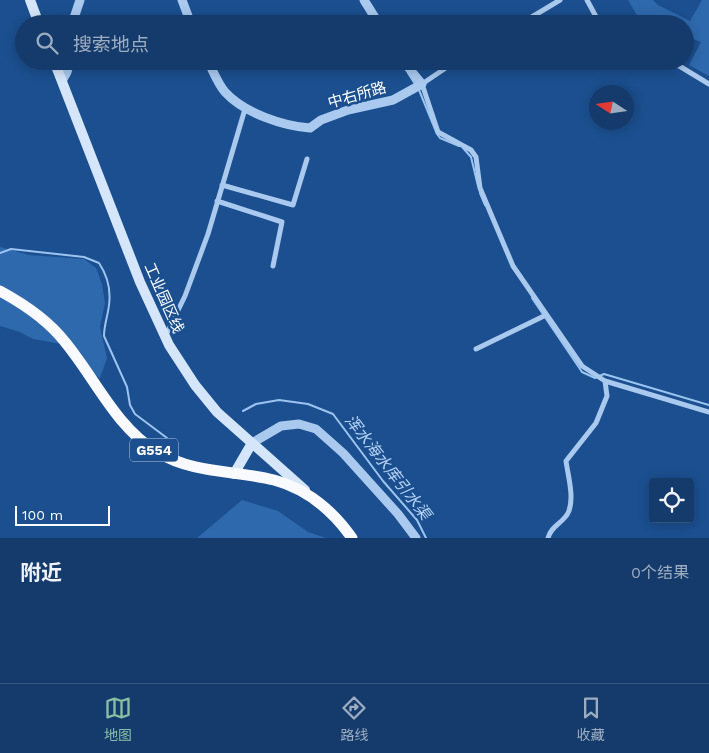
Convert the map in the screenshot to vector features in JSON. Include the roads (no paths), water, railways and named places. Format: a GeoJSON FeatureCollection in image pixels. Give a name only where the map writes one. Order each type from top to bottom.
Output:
{"type":"FeatureCollection","features":[{"type":"Feature","properties":{"kind":"highway","name":"G554"},"geometry":{"type":"LineString","coordinates":[[0,290],[26,306],[57,332],[130,429],[147,444],[164,455],[184,464],[206,470],[283,483],[316,501],[335,518],[352,538]]}},
{"type":"Feature","properties":{"kind":"main road"},"geometry":{"type":"LineString","coordinates":[[30,0],[36,15]]}},
{"type":"Feature","properties":{"kind":"main road","name":"工业园区线"},"geometry":{"type":"LineString","coordinates":[[57,70],[140,282],[165,337],[180,364],[206,400],[224,419],[316,501]]}},
{"type":"Feature","properties":{"kind":"main road"},"geometry":{"type":"LineString","coordinates":[[234,474],[252,443]]}},
{"type":"Feature","properties":{"kind":"street"},"geometry":{"type":"LineString","coordinates":[[75,15],[80,0]]}},
{"type":"Feature","properties":{"kind":"street"},"geometry":{"type":"LineString","coordinates":[[182,0],[188,15]]}},
{"type":"Feature","properties":{"kind":"street"},"geometry":{"type":"LineString","coordinates":[[364,0],[373,15]]}},
{"type":"Feature","properties":{"kind":"street"},"geometry":{"type":"LineString","coordinates":[[535,15],[560,0]]}},
{"type":"Feature","properties":{"kind":"street"},"geometry":{"type":"LineString","coordinates":[[587,0],[595,15]]}},
{"type":"Feature","properties":{"kind":"street"},"geometry":{"type":"LineString","coordinates":[[62,82],[68,70]]}},
{"type":"Feature","properties":{"kind":"street","name":"中右所路"},"geometry":{"type":"LineString","coordinates":[[212,70],[223,91],[245,109],[294,127],[310,128],[320,120],[348,110],[393,100],[419,86]]}},
{"type":"Feature","properties":{"kind":"street"},"geometry":{"type":"LineString","coordinates":[[409,70],[419,86],[438,132],[471,150],[476,157],[480,188],[513,266],[544,316],[582,366],[603,380],[709,412]]}},
{"type":"Feature","properties":{"kind":"street"},"geometry":{"type":"LineString","coordinates":[[419,86],[443,70]]}},
{"type":"Feature","properties":{"kind":"street"},"geometry":{"type":"LineString","coordinates":[[686,70],[709,84]]}},
{"type":"Feature","properties":{"kind":"street"},"geometry":{"type":"LineString","coordinates":[[165,337],[185,296],[208,234],[245,109]]}},
{"type":"Feature","properties":{"kind":"street"},"geometry":{"type":"LineString","coordinates":[[222,185],[294,204],[307,159]]}},
{"type":"Feature","properties":{"kind":"street"},"geometry":{"type":"LineString","coordinates":[[217,201],[282,222],[273,266]]}},
{"type":"Feature","properties":{"kind":"street"},"geometry":{"type":"LineString","coordinates":[[476,349],[544,316]]}},
{"type":"Feature","properties":{"kind":"street"},"geometry":{"type":"LineString","coordinates":[[548,538],[550,532],[568,513],[571,492],[566,461],[596,423],[606,396],[603,380]]}},
{"type":"Feature","properties":{"kind":"street"},"geometry":{"type":"LineString","coordinates":[[252,443],[281,426],[299,424],[316,429],[343,453],[398,514],[416,538]]}},
{"type":"Feature","properties":{"kind":"waterway"},"geometry":{"type":"LineString","coordinates":[[408,73],[415,84]]}},
{"type":"Feature","properties":{"kind":"waterway"},"geometry":{"type":"LineString","coordinates":[[419,90],[437,134],[440,138],[459,146]]}},
{"type":"Feature","properties":{"kind":"waterway"},"geometry":{"type":"LineString","coordinates":[[463,148],[471,157],[478,186]]}},
{"type":"Feature","properties":{"kind":"waterway"},"geometry":{"type":"LineString","coordinates":[[480,193],[485,205]]}},
{"type":"Feature","properties":{"kind":"waterway","name":"浑水海水库引水渠"},"geometry":{"type":"LineString","coordinates":[[0,253],[11,249],[84,257],[99,263],[109,288],[109,305],[104,336],[127,387],[130,405],[135,414],[167,438]]}},
{"type":"Feature","properties":{"kind":"waterway"},"geometry":{"type":"LineString","coordinates":[[532,298],[582,372],[595,378],[604,374],[709,405]]}},
{"type":"Feature","properties":{"kind":"waterway","name":"浑水海水库引水渠"},"geometry":{"type":"LineString","coordinates":[[243,411],[256,404],[279,400],[308,404],[333,414],[383,481],[417,520],[426,538]]}}]}
